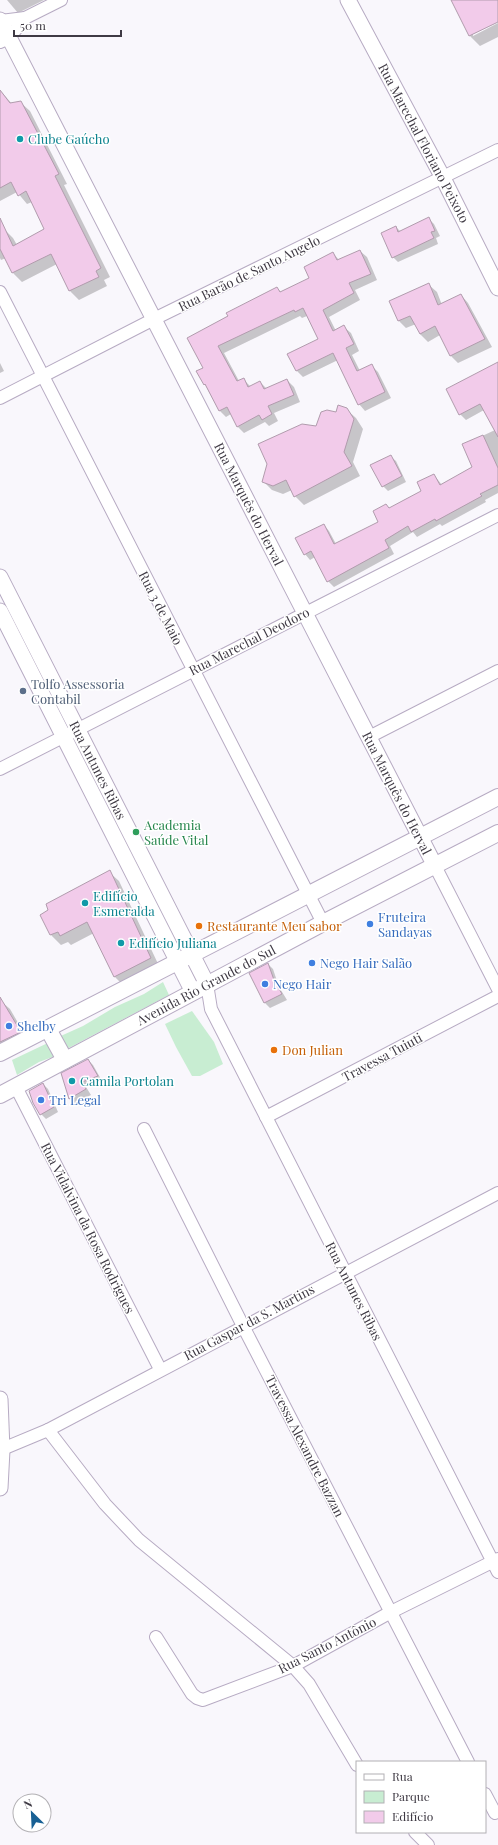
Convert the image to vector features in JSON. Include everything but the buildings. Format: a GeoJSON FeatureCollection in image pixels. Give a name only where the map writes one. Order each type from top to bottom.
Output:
{"type":"FeatureCollection","features":[{"type":"Feature","properties":{"kind":"main road"},"geometry":{"type":"LineString","coordinates":[[0,1053],[498,796]]}},
{"type":"Feature","properties":{"kind":"main road","name":"Avenida Rio Grande do Sul"},"geometry":{"type":"LineString","coordinates":[[0,1095],[323,923],[498,833]]}},
{"type":"Feature","properties":{"kind":"main road"},"geometry":{"type":"LineString","coordinates":[[48,1029],[65,1060]]}},
{"type":"Feature","properties":{"kind":"street"},"geometry":{"type":"LineString","coordinates":[[0,21],[25,18],[61,0]]}},
{"type":"Feature","properties":{"kind":"street","name":"Rua Marechal Floriano Peixoto"},"geometry":{"type":"LineString","coordinates":[[348,0],[443,178],[498,288]]}},
{"type":"Feature","properties":{"kind":"street"},"geometry":{"type":"LineString","coordinates":[[5,40],[25,18]]}},
{"type":"Feature","properties":{"kind":"street","name":"Rua Marquês do Herval"},"geometry":{"type":"LineString","coordinates":[[0,21],[5,40],[154,319],[498,989]]}},
{"type":"Feature","properties":{"kind":"street","name":"Rua Barão de Santo Angelo"},"geometry":{"type":"LineString","coordinates":[[0,398],[154,319],[498,150]]}},
{"type":"Feature","properties":{"kind":"street","name":"Rua 3 de Maio"},"geometry":{"type":"LineString","coordinates":[[0,292],[323,923]]}},
{"type":"Feature","properties":{"kind":"street","name":"Rua Marechal Deodoro"},"geometry":{"type":"LineString","coordinates":[[0,769],[498,514]]}},
{"type":"Feature","properties":{"kind":"street","name":"Rua Antunes Ribas"},"geometry":{"type":"LineString","coordinates":[[0,577],[71,732],[345,1272],[496,1564]]}},
{"type":"Feature","properties":{"kind":"street","name":"Rua Antunes Ribas"},"geometry":{"type":"LineString","coordinates":[[0,611],[71,732]]}},
{"type":"Feature","properties":{"kind":"street"},"geometry":{"type":"LineString","coordinates":[[369,737],[498,671]]}},
{"type":"Feature","properties":{"kind":"street","name":"Travessa Tuiuti"},"geometry":{"type":"LineString","coordinates":[[266,1117],[498,996]]}},
{"type":"Feature","properties":{"kind":"street","name":"Rua Vidalvina da Rosa Rodrigues"},"geometry":{"type":"LineString","coordinates":[[16,1086],[160,1369]]}},
{"type":"Feature","properties":{"kind":"street","name":"Travessa Alexandre Bazzan"},"geometry":{"type":"LineString","coordinates":[[144,1129],[243,1326],[467,1761]]}},
{"type":"Feature","properties":{"kind":"street","name":"Rua Gaspar da S. Martins"},"geometry":{"type":"LineString","coordinates":[[1,1450],[48,1430],[160,1369],[498,1193]]}},
{"type":"Feature","properties":{"kind":"street"},"geometry":{"type":"LineString","coordinates":[[0,1400],[0,1488]]}},
{"type":"Feature","properties":{"kind":"street"},"geometry":{"type":"LineString","coordinates":[[48,1430],[105,1504],[139,1540],[293,1666],[309,1684],[356,1763]]}},
{"type":"Feature","properties":{"kind":"street","name":"Rua Santo Antônio"},"geometry":{"type":"LineString","coordinates":[[156,1637],[192,1694],[203,1700],[293,1666],[391,1612],[496,1564]]}},
{"type":"Feature","properties":{"kind":"street"},"geometry":{"type":"LineString","coordinates":[[486,1796],[495,1813]]}},
{"type":"Feature","properties":{"kind":"street"},"geometry":{"type":"LineString","coordinates":[[416,1833],[428,1845]]}},
{"type":"Feature","properties":{"kind":"green space"},"geometry":{"type":"Polygon","coordinates":[[[163,982],[169,995],[63,1051],[54,1039],[83,1026],[115,1007],[144,994],[163,982]]]}},
{"type":"Feature","properties":{"kind":"green space"},"geometry":{"type":"Polygon","coordinates":[[[192,1011],[214,1042],[223,1064],[200,1076],[192,1076],[165,1024],[192,1011]]]}},
{"type":"Feature","properties":{"kind":"green space"},"geometry":{"type":"Polygon","coordinates":[[[52,1041],[58,1055],[39,1062],[17,1075],[12,1060],[52,1041]]]}},
{"type":"Feature","properties":{"kind":"place","name":"Clube Gaúcho"},"geometry":{"type":"Point","coordinates":[20,139]}},
{"type":"Feature","properties":{"kind":"place","name":"Tolfo Assessoria Contabil"},"geometry":{"type":"Point","coordinates":[23,691]}},
{"type":"Feature","properties":{"kind":"place","name":"Academia Saúde Vital"},"geometry":{"type":"Point","coordinates":[136,832]}},
{"type":"Feature","properties":{"kind":"place","name":"Edifício Esmeralda"},"geometry":{"type":"Point","coordinates":[85,903]}},
{"type":"Feature","properties":{"kind":"place","name":"Fruteira Sandayas"},"geometry":{"type":"Point","coordinates":[370,924]}},
{"type":"Feature","properties":{"kind":"place","name":"Restaurante Meu sabor"},"geometry":{"type":"Point","coordinates":[199,926]}},
{"type":"Feature","properties":{"kind":"place","name":"Edifício Juliana"},"geometry":{"type":"Point","coordinates":[121,943]}},
{"type":"Feature","properties":{"kind":"place","name":"Nego Hair Salão"},"geometry":{"type":"Point","coordinates":[312,963]}},
{"type":"Feature","properties":{"kind":"place","name":"Nego Hair"},"geometry":{"type":"Point","coordinates":[265,984]}},
{"type":"Feature","properties":{"kind":"place","name":"Shelby"},"geometry":{"type":"Point","coordinates":[9,1026]}},
{"type":"Feature","properties":{"kind":"place","name":"Don Julian"},"geometry":{"type":"Point","coordinates":[274,1050]}},
{"type":"Feature","properties":{"kind":"place","name":"Camila Portolan"},"geometry":{"type":"Point","coordinates":[72,1081]}},
{"type":"Feature","properties":{"kind":"place","name":"Tri Legal"},"geometry":{"type":"Point","coordinates":[41,1100]}}]}
